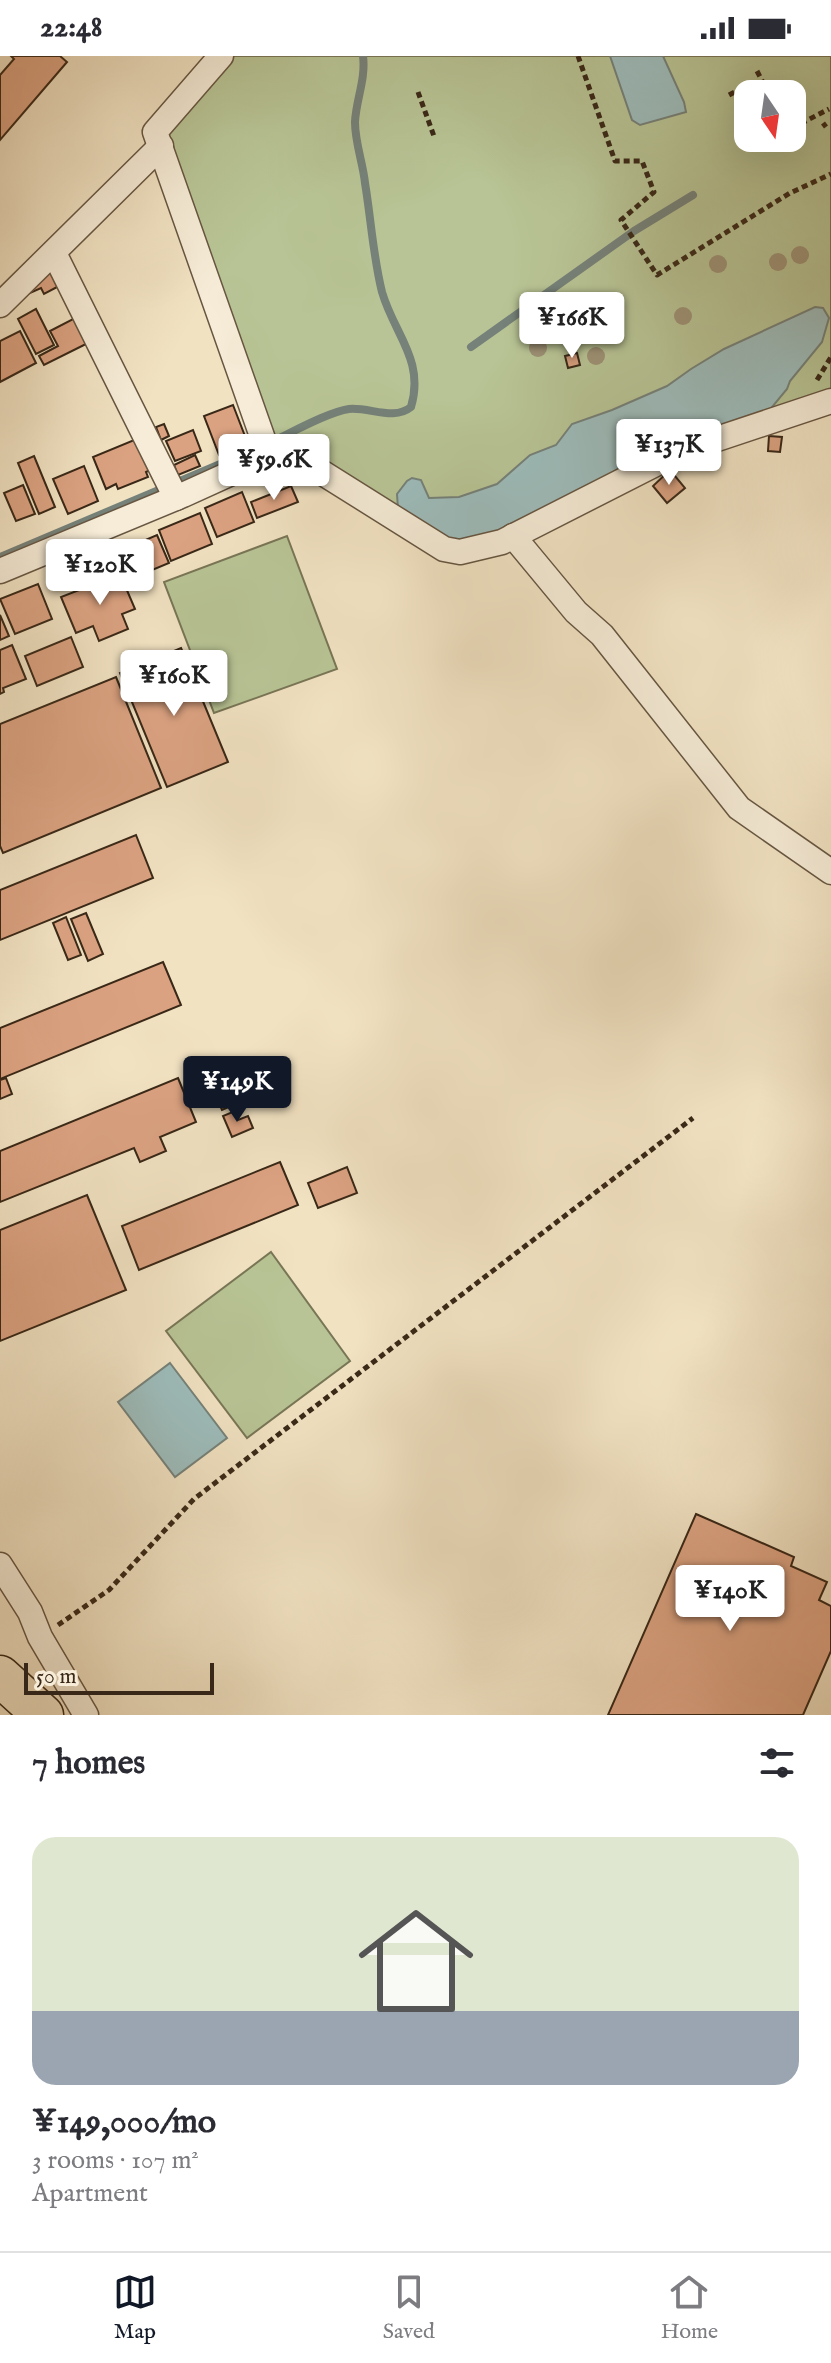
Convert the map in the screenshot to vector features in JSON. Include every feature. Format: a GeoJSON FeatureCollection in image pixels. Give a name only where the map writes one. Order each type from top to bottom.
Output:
{"type":"FeatureCollection","features":[{"type":"Feature","properties":{"kind":"main road"},"geometry":{"type":"LineString","coordinates":[[0,1676],[43,1715]]}},
{"type":"Feature","properties":{"kind":"street"},"geometry":{"type":"LineString","coordinates":[[221,56],[155,132],[269,456]]}},
{"type":"Feature","properties":{"kind":"street"},"geometry":{"type":"LineString","coordinates":[[0,305],[161,146]]}},
{"type":"Feature","properties":{"kind":"street"},"geometry":{"type":"LineString","coordinates":[[54,253],[175,497]]}},
{"type":"Feature","properties":{"kind":"street"},"geometry":{"type":"LineString","coordinates":[[0,571],[269,456],[289,456],[310,465],[444,549],[460,552],[502,542],[681,451],[831,401]]}},
{"type":"Feature","properties":{"kind":"street"},"geometry":{"type":"LineString","coordinates":[[513,536],[576,612],[602,635],[739,808],[831,872]]}},
{"type":"Feature","properties":{"kind":"street"},"geometry":{"type":"LineString","coordinates":[[0,1565],[30,1612],[40,1637],[86,1715]]}},
{"type":"Feature","properties":{"kind":"path"},"geometry":{"type":"LineString","coordinates":[[578,56],[615,161],[642,161],[654,192],[621,220],[657,275],[790,193],[831,174]]}},
{"type":"Feature","properties":{"kind":"path"},"geometry":{"type":"LineString","coordinates":[[757,71],[762,80]]}},
{"type":"Feature","properties":{"kind":"path"},"geometry":{"type":"LineString","coordinates":[[418,92],[435,139]]}},
{"type":"Feature","properties":{"kind":"path"},"geometry":{"type":"LineString","coordinates":[[729,95],[734,92]]}},
{"type":"Feature","properties":{"kind":"path"},"geometry":{"type":"LineString","coordinates":[[806,121],[829,109]]}},
{"type":"Feature","properties":{"kind":"path"},"geometry":{"type":"LineString","coordinates":[[40,1637],[109,1590],[194,1499],[693,1118]]}},
{"type":"Feature","properties":{"kind":"green space"},"geometry":{"type":"Polygon","coordinates":[[[230,56],[831,56],[831,390],[470,541],[272,448],[163,137],[230,56]]]}},
{"type":"Feature","properties":{"kind":"green space"},"geometry":{"type":"Polygon","coordinates":[[[287,536],[337,669],[214,713],[164,582],[287,536]]]}},
{"type":"Feature","properties":{"kind":"green space"},"geometry":{"type":"Polygon","coordinates":[[[271,1252],[350,1361],[247,1438],[166,1331],[271,1252]]]}},
{"type":"Feature","properties":{"kind":"water"},"geometry":{"type":"Polygon","coordinates":[[[610,56],[663,56],[686,112],[640,125],[632,120],[610,56]]]}},
{"type":"Feature","properties":{"kind":"water"},"geometry":{"type":"Polygon","coordinates":[[[815,307],[823,308],[829,318],[822,342],[768,412],[506,532],[456,542],[398,509],[397,494],[412,478],[421,480],[429,498],[459,497],[497,484],[530,455],[556,445],[572,424],[667,386],[724,349],[815,307]]]}},
{"type":"Feature","properties":{"kind":"water"},"geometry":{"type":"Polygon","coordinates":[[[170,1363],[227,1438],[175,1477],[118,1402],[170,1363]]]}},
{"type":"Feature","properties":{"kind":"building"},"geometry":{"type":"Polygon","coordinates":[[[11,56],[60,56],[67,62],[0,140],[0,75],[14,59],[11,56]]]}},
{"type":"Feature","properties":{"kind":"building"},"geometry":{"type":"Polygon","coordinates":[[[49,267],[59,286],[44,294],[41,288],[30,293],[24,280],[49,267]]]}},
{"type":"Feature","properties":{"kind":"building"},"geometry":{"type":"Polygon","coordinates":[[[36,309],[54,345],[36,354],[18,319],[36,309]]]}},
{"type":"Feature","properties":{"kind":"building"},"geometry":{"type":"Polygon","coordinates":[[[75,318],[88,343],[44,365],[39,356],[58,346],[50,331],[75,318]]]}},
{"type":"Feature","properties":{"kind":"building"},"geometry":{"type":"Polygon","coordinates":[[[20,331],[36,363],[0,382],[0,341],[20,331]]]}},
{"type":"Feature","properties":{"kind":"building"},"geometry":{"type":"Polygon","coordinates":[[[577,353],[580,365],[568,368],[565,356],[577,353]]]}},
{"type":"Feature","properties":{"kind":"building"},"geometry":{"type":"Polygon","coordinates":[[[233,405],[248,444],[219,455],[204,416],[233,405]]]}},
{"type":"Feature","properties":{"kind":"building"},"geometry":{"type":"Polygon","coordinates":[[[164,424],[169,436],[161,440],[156,427],[164,424]]]}},
{"type":"Feature","properties":{"kind":"building"},"geometry":{"type":"Polygon","coordinates":[[[193,430],[201,451],[175,461],[166,441],[193,430]]]}},
{"type":"Feature","properties":{"kind":"building"},"geometry":{"type":"Polygon","coordinates":[[[769,436],[782,437],[780,452],[768,451],[769,436]]]}},
{"type":"Feature","properties":{"kind":"building"},"geometry":{"type":"Polygon","coordinates":[[[139,438],[152,469],[146,472],[148,477],[118,489],[116,484],[106,489],[93,457],[139,438]]]}},
{"type":"Feature","properties":{"kind":"building"},"geometry":{"type":"Polygon","coordinates":[[[195,455],[200,466],[178,475],[174,465],[195,455]]]}},
{"type":"Feature","properties":{"kind":"building"},"geometry":{"type":"Polygon","coordinates":[[[34,456],[55,507],[39,514],[18,463],[34,456]]]}},
{"type":"Feature","properties":{"kind":"building"},"geometry":{"type":"Polygon","coordinates":[[[84,466],[98,501],[68,514],[53,479],[84,466]]]}},
{"type":"Feature","properties":{"kind":"building"},"geometry":{"type":"Polygon","coordinates":[[[670,470],[685,488],[667,503],[653,486],[670,470]]]}},
{"type":"Feature","properties":{"kind":"building"},"geometry":{"type":"Polygon","coordinates":[[[23,485],[35,514],[16,521],[4,493],[23,485]]]}},
{"type":"Feature","properties":{"kind":"building"},"geometry":{"type":"Polygon","coordinates":[[[291,486],[298,502],[257,518],[251,502],[291,486]]]}},
{"type":"Feature","properties":{"kind":"building"},"geometry":{"type":"Polygon","coordinates":[[[242,492],[254,522],[217,537],[205,508],[242,492]]]}},
{"type":"Feature","properties":{"kind":"building"},"geometry":{"type":"Polygon","coordinates":[[[200,513],[212,544],[171,561],[159,530],[200,513]]]}},
{"type":"Feature","properties":{"kind":"building"},"geometry":{"type":"Polygon","coordinates":[[[157,535],[169,563],[133,578],[122,550],[157,535]]]}},
{"type":"Feature","properties":{"kind":"building"},"geometry":{"type":"Polygon","coordinates":[[[109,538],[122,570],[108,576],[95,544],[109,538]]]}},
{"type":"Feature","properties":{"kind":"building"},"geometry":{"type":"Polygon","coordinates":[[[120,574],[135,609],[122,614],[128,629],[99,641],[93,626],[76,633],[61,597],[120,574]]]}},
{"type":"Feature","properties":{"kind":"building"},"geometry":{"type":"Polygon","coordinates":[[[38,584],[52,619],[15,634],[0,599],[38,584]]]}},
{"type":"Feature","properties":{"kind":"building"},"geometry":{"type":"Polygon","coordinates":[[[0,615],[9,636],[0,640],[0,615]]]}},
{"type":"Feature","properties":{"kind":"building"},"geometry":{"type":"Polygon","coordinates":[[[71,637],[83,667],[37,686],[25,656],[71,637]]]}},
{"type":"Feature","properties":{"kind":"building"},"geometry":{"type":"Polygon","coordinates":[[[12,645],[26,679],[3,688],[4,692],[0,694],[0,650],[12,645]]]}},
{"type":"Feature","properties":{"kind":"building"},"geometry":{"type":"Polygon","coordinates":[[[181,648],[228,762],[167,787],[120,673],[181,648]]]}},
{"type":"Feature","properties":{"kind":"building"},"geometry":{"type":"Polygon","coordinates":[[[116,677],[161,788],[3,853],[0,846],[0,724],[116,677]]]}},
{"type":"Feature","properties":{"kind":"building"},"geometry":{"type":"Polygon","coordinates":[[[136,835],[153,878],[0,940],[0,890],[136,835]]]}},
{"type":"Feature","properties":{"kind":"building"},"geometry":{"type":"Polygon","coordinates":[[[86,913],[103,954],[88,961],[71,919],[86,913]]]}},
{"type":"Feature","properties":{"kind":"building"},"geometry":{"type":"Polygon","coordinates":[[[66,917],[81,955],[68,960],[53,923],[66,917]]]}},
{"type":"Feature","properties":{"kind":"building"},"geometry":{"type":"Polygon","coordinates":[[[163,962],[181,1005],[0,1079],[0,1028],[163,962]]]}},
{"type":"Feature","properties":{"kind":"building"},"geometry":{"type":"Polygon","coordinates":[[[6,1078],[12,1094],[0,1099],[0,1080],[6,1078]]]}},
{"type":"Feature","properties":{"kind":"building"},"geometry":{"type":"Polygon","coordinates":[[[178,1078],[196,1122],[160,1137],[166,1151],[140,1162],[134,1148],[0,1202],[0,1151],[178,1078]]]}},
{"type":"Feature","properties":{"kind":"building"},"geometry":{"type":"Polygon","coordinates":[[[231,1087],[238,1103],[222,1110],[215,1094],[231,1087]]]}},
{"type":"Feature","properties":{"kind":"building"},"geometry":{"type":"Polygon","coordinates":[[[235,1111],[238,1120],[248,1116],[253,1128],[232,1137],[223,1116],[235,1111]]]}},
{"type":"Feature","properties":{"kind":"building"},"geometry":{"type":"Polygon","coordinates":[[[280,1162],[298,1205],[139,1270],[122,1226],[280,1162]]]}},
{"type":"Feature","properties":{"kind":"building"},"geometry":{"type":"Polygon","coordinates":[[[347,1167],[357,1193],[318,1208],[308,1183],[347,1167]]]}},
{"type":"Feature","properties":{"kind":"building"},"geometry":{"type":"Polygon","coordinates":[[[87,1195],[126,1290],[0,1341],[0,1230],[87,1195]]]}},
{"type":"Feature","properties":{"kind":"building"},"geometry":{"type":"Polygon","coordinates":[[[696,1514],[794,1557],[791,1566],[827,1582],[819,1600],[831,1606],[831,1651],[803,1715],[608,1715],[696,1514]]]}},
{"type":"Feature","properties":{"kind":"waterway"},"geometry":{"type":"LineString","coordinates":[[267,444],[340,411],[357,409],[397,413],[411,407],[414,375],[382,292],[356,138],[363,56]]}},
{"type":"Feature","properties":{"kind":"waterway"},"geometry":{"type":"LineString","coordinates":[[471,347],[634,231],[693,195]]}},
{"type":"Feature","properties":{"kind":"waterway"},"geometry":{"type":"LineString","coordinates":[[0,557],[244,454]]}}]}
